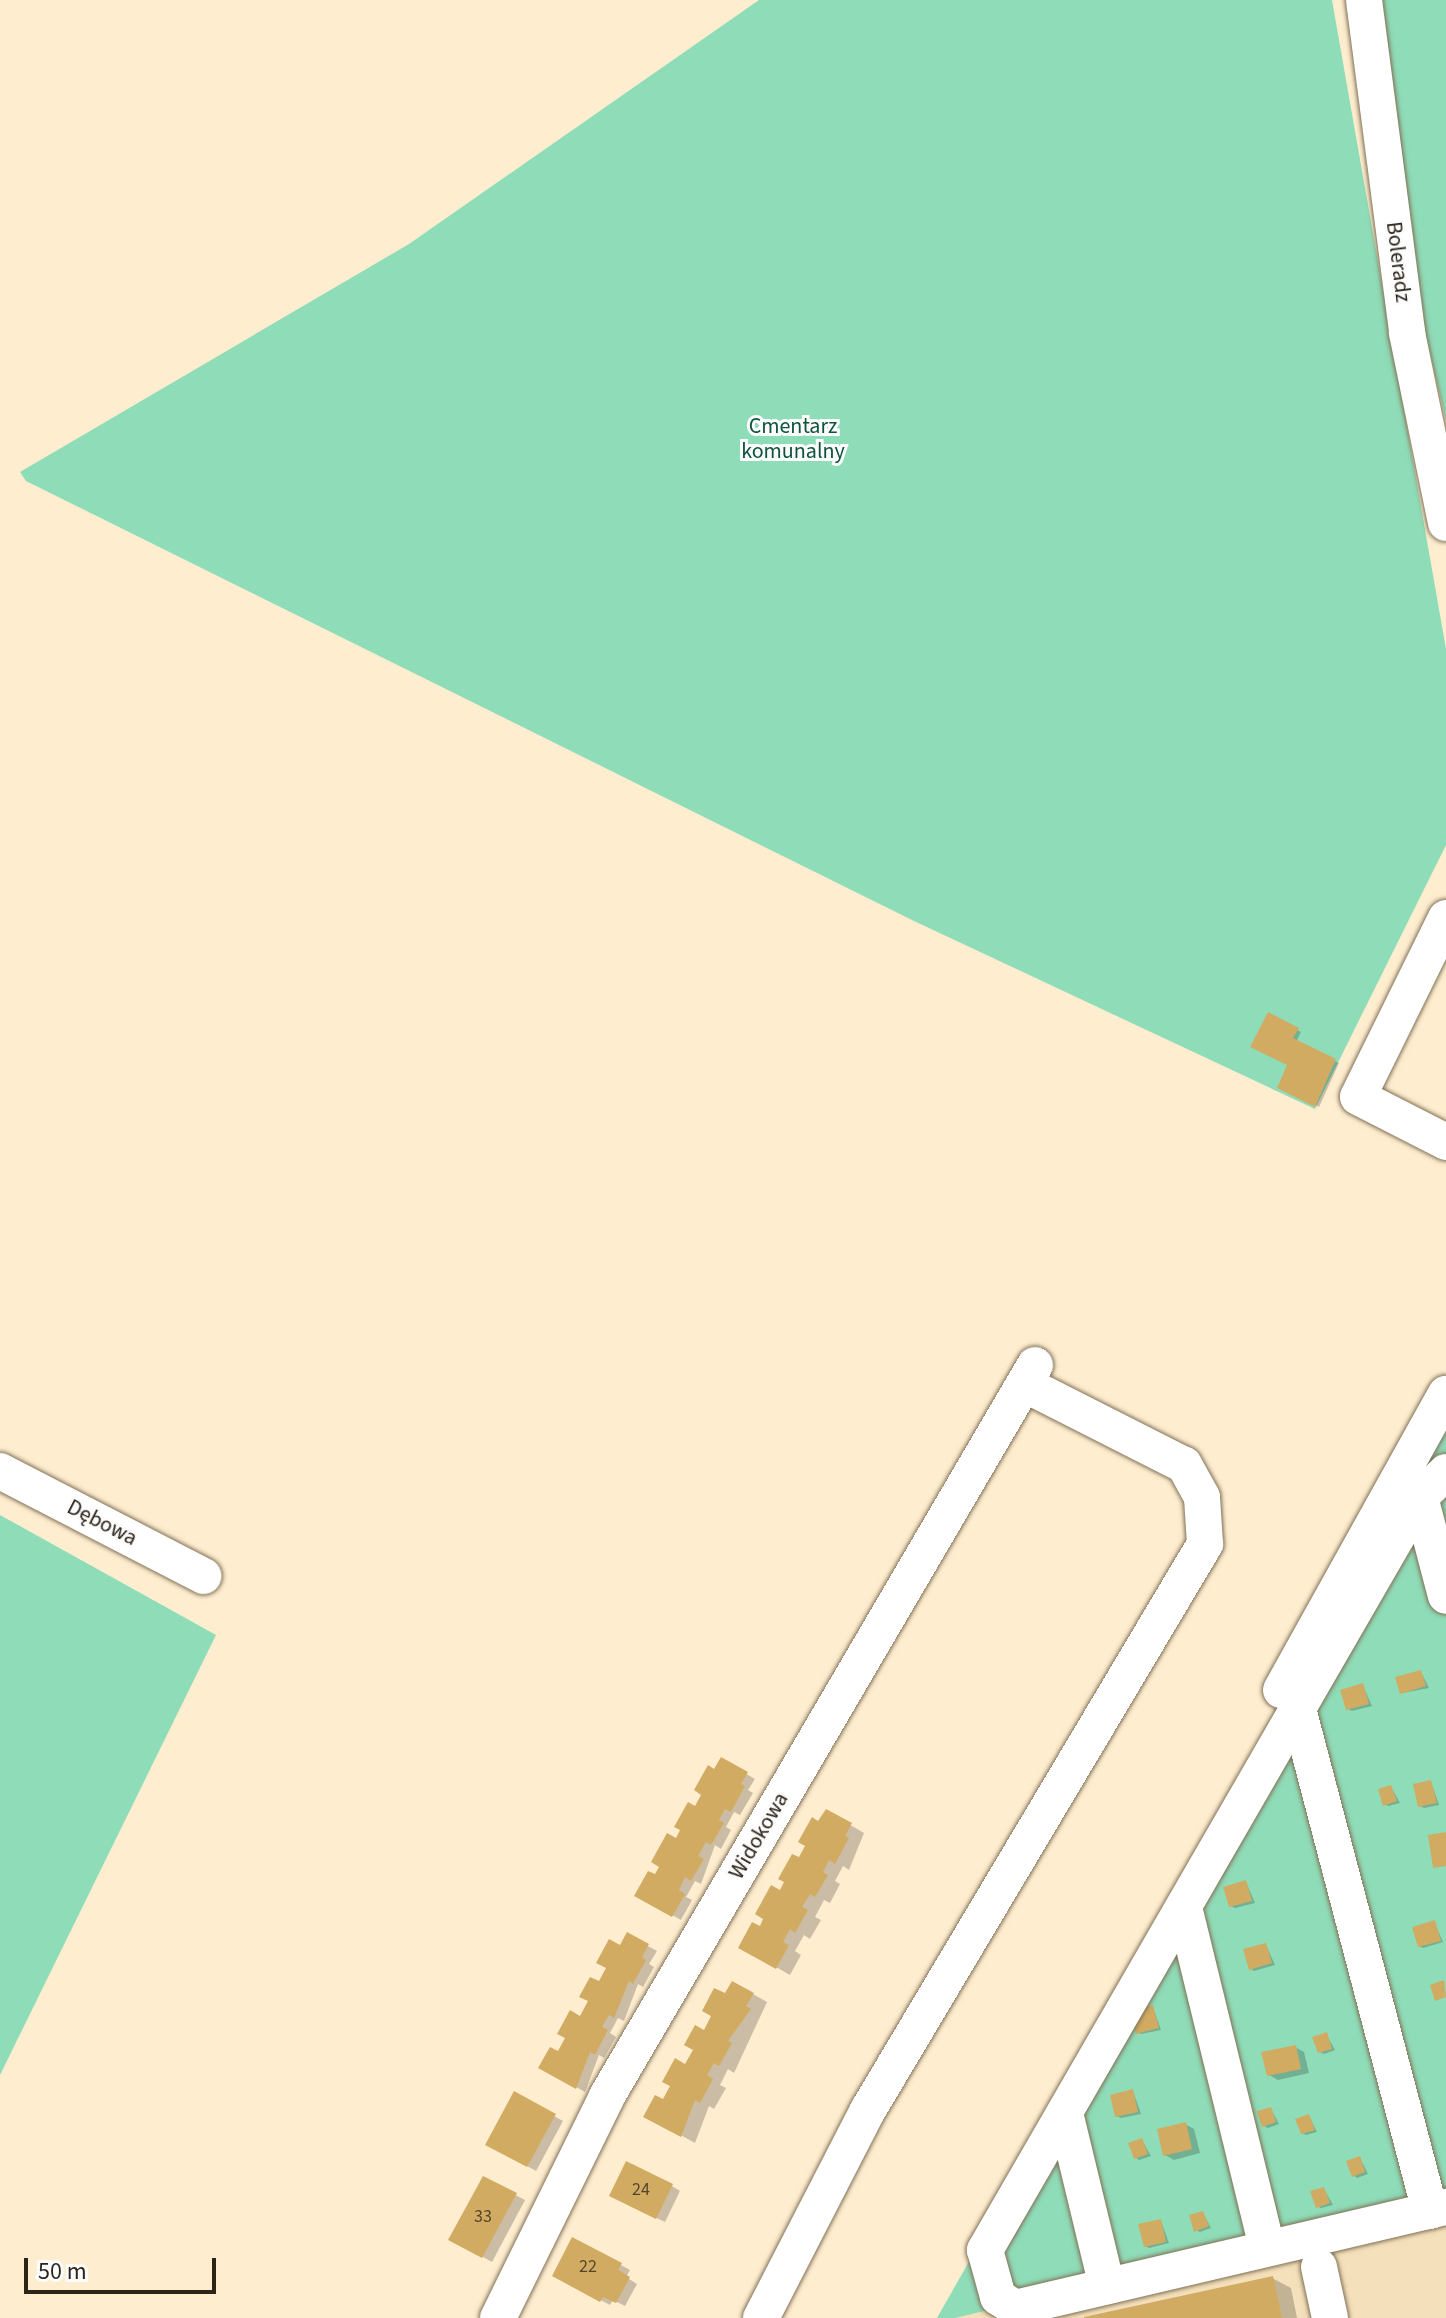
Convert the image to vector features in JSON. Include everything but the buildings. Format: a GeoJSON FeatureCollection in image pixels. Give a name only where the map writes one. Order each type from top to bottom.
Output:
{"type":"FeatureCollection","features":[{"type":"Feature","properties":{"kind":"street","name":"Boleradz"},"geometry":{"type":"LineString","coordinates":[[1364,0],[1407,333],[1446,523]]}},
{"type":"Feature","properties":{"kind":"street"},"geometry":{"type":"LineString","coordinates":[[1446,918],[1358,1097],[1446,1142]]}},
{"type":"Feature","properties":{"kind":"street","name":"Widokowa"},"geometry":{"type":"LineString","coordinates":[[498,2318],[607,2096],[1030,1374],[1184,1465],[1202,1497],[1205,1544],[868,2110],[761,2318]]}},
{"type":"Feature","properties":{"kind":"street"},"geometry":{"type":"LineString","coordinates":[[1104,2006],[1446,1394]]}},
{"type":"Feature","properties":{"kind":"street","name":"Dębowa"},"geometry":{"type":"LineString","coordinates":[[0,1471],[203,1576]]}},
{"type":"Feature","properties":{"kind":"street"},"geometry":{"type":"LineString","coordinates":[[1298,1709],[1438,2209],[1015,2308],[998,2297],[985,2250],[1420,1497],[1446,1472]]}},
{"type":"Feature","properties":{"kind":"street"},"geometry":{"type":"LineString","coordinates":[[1420,1497],[1446,1596]]}},
{"type":"Feature","properties":{"kind":"street"},"geometry":{"type":"LineString","coordinates":[[1184,1907],[1267,2248]]}},
{"type":"Feature","properties":{"kind":"street"},"geometry":{"type":"LineString","coordinates":[[1065,2113],[1107,2286]]}},
{"type":"Feature","properties":{"kind":"street"},"geometry":{"type":"LineString","coordinates":[[1319,2267],[1330,2318]]}},
{"type":"Feature","properties":{"kind":"shaded area"},"geometry":{"type":"Polygon","coordinates":[[[1446,2202],[1446,2318],[955,2318],[1446,2202]]]}},
{"type":"Feature","properties":{"kind":"green space","name":"Cmentarz komunalny"},"geometry":{"type":"Polygon","coordinates":[[[759,0],[1332,0],[1446,649],[1446,845],[1315,1109],[914,921],[26,481],[20,472],[409,244],[759,0]]]}},
{"type":"Feature","properties":{"kind":"green space"},"geometry":{"type":"Polygon","coordinates":[[[1376,0],[1446,0],[1446,421],[1398,217],[1376,0]]]}},
{"type":"Feature","properties":{"kind":"green space"},"geometry":{"type":"Polygon","coordinates":[[[1446,1422],[1446,2202],[955,2318],[937,2318],[1446,1422]]]}},
{"type":"Feature","properties":{"kind":"green space"},"geometry":{"type":"Polygon","coordinates":[[[0,1515],[216,1635],[0,2075],[0,1515]]]}}]}
